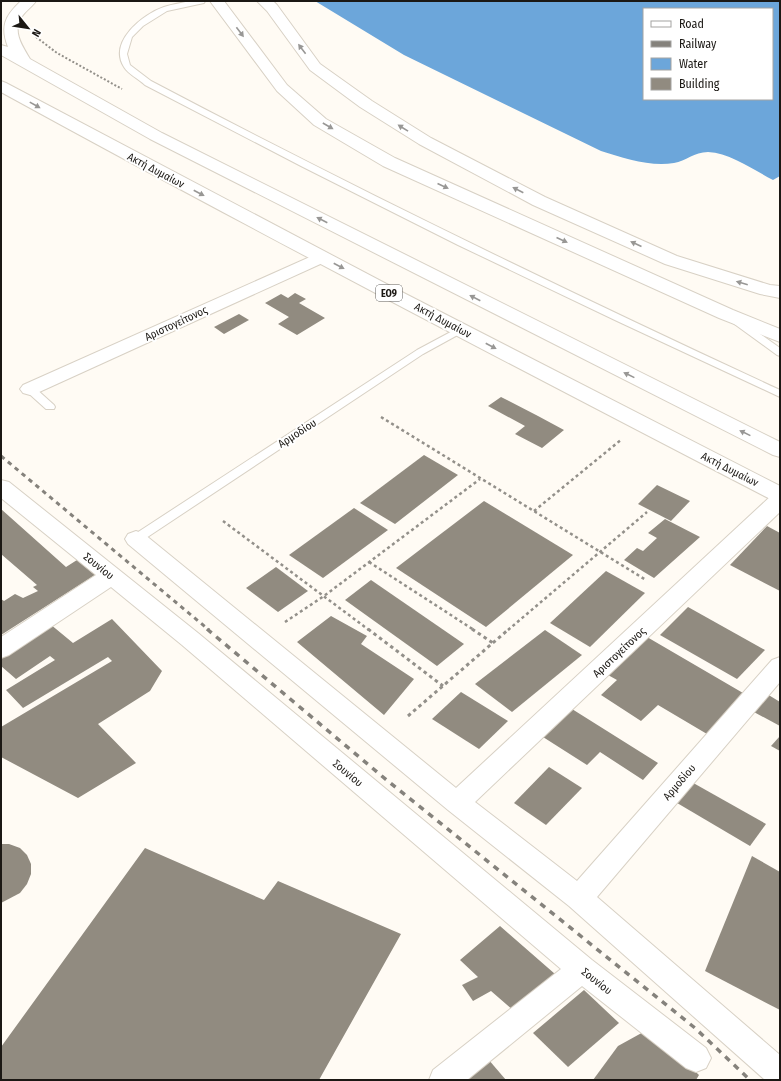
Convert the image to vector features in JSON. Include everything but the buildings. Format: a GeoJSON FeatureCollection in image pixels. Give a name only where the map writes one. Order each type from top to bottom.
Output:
{"type":"FeatureCollection","features":[{"type":"Feature","properties":{"kind":"main road"},"geometry":{"type":"LineString","coordinates":[[25,63],[10,35],[8,25],[18,10],[29,1]]}},
{"type":"Feature","properties":{"kind":"main road"},"geometry":{"type":"LineString","coordinates":[[216,1],[282,88],[320,122],[389,162],[726,314],[780,336]]}},
{"type":"Feature","properties":{"kind":"main road"},"geometry":{"type":"LineString","coordinates":[[264,1],[272,8],[315,67],[366,104],[425,141],[539,201],[671,260],[767,290],[780,292]]}},
{"type":"Feature","properties":{"kind":"main road"},"geometry":{"type":"LineString","coordinates":[[1,49],[95,103],[170,143],[780,450]]}},
{"type":"Feature","properties":{"kind":"main road","name":"Ακτή Δυμαίων"},"geometry":{"type":"LineString","coordinates":[[1,86],[97,139],[460,330],[780,495]]}},
{"type":"Feature","properties":{"kind":"main road","name":"Αριστογείτονος"},"geometry":{"type":"LineString","coordinates":[[30,389],[321,257]]}},
{"type":"Feature","properties":{"kind":"main road","name":"Σουνίου"},"geometry":{"type":"LineString","coordinates":[[1,487],[190,639],[582,969],[696,1058]]}},
{"type":"Feature","properties":{"kind":"main road","name":"Αριστογείτονος"},"geometry":{"type":"LineString","coordinates":[[458,803],[780,500]]}},
{"type":"Feature","properties":{"kind":"main road"},"geometry":{"type":"LineString","coordinates":[[136,539],[458,803],[579,898],[780,1074]]}},
{"type":"Feature","properties":{"kind":"main road"},"geometry":{"type":"LineString","coordinates":[[1,649],[111,576]]}},
{"type":"Feature","properties":{"kind":"main road","name":"Αρμοδίου"},"geometry":{"type":"LineString","coordinates":[[579,898],[780,666]]}},
{"type":"Feature","properties":{"kind":"main road"},"geometry":{"type":"LineString","coordinates":[[444,1080],[582,969]]}},
{"type":"Feature","properties":{"kind":"lane"},"geometry":{"type":"LineString","coordinates":[[201,1],[165,10],[140,24],[128,36],[123,54],[127,66],[148,83],[355,191],[600,311],[780,394]]}},
{"type":"Feature","properties":{"kind":"lane"},"geometry":{"type":"LineString","coordinates":[[726,314],[780,353]]}},
{"type":"Feature","properties":{"kind":"lane","name":"Αρμοδίου"},"geometry":{"type":"LineString","coordinates":[[136,539],[420,352],[460,330]]}},
{"type":"Feature","properties":{"kind":"lane"},"geometry":{"type":"LineString","coordinates":[[30,389],[50,407]]}},
{"type":"Feature","properties":{"kind":"path"},"geometry":{"type":"LineString","coordinates":[[381,417],[646,580]]}},
{"type":"Feature","properties":{"kind":"path"},"geometry":{"type":"LineString","coordinates":[[534,511],[641,424]]}},
{"type":"Feature","properties":{"kind":"path"},"geometry":{"type":"LineString","coordinates":[[285,622],[324,596],[480,479]]}},
{"type":"Feature","properties":{"kind":"path"},"geometry":{"type":"LineString","coordinates":[[408,716],[599,551],[647,512]]}},
{"type":"Feature","properties":{"kind":"path"},"geometry":{"type":"LineString","coordinates":[[223,521],[443,686]]}},
{"type":"Feature","properties":{"kind":"path"},"geometry":{"type":"LineString","coordinates":[[369,562],[493,643]]}},
{"type":"Feature","properties":{"kind":"water"},"geometry":{"type":"Polygon","coordinates":[[[315,1],[780,1],[780,176],[773,180],[742,163],[725,155],[716,153],[703,152],[674,163],[656,164],[637,161],[601,151],[404,55],[315,1]]]}},
{"type":"Feature","properties":{"kind":"railway"},"geometry":{"type":"LineString","coordinates":[[1,456],[209,630]]}},
{"type":"Feature","properties":{"kind":"railway"},"geometry":{"type":"LineString","coordinates":[[207,629],[383,777],[695,1028],[750,1080]]}}]}
